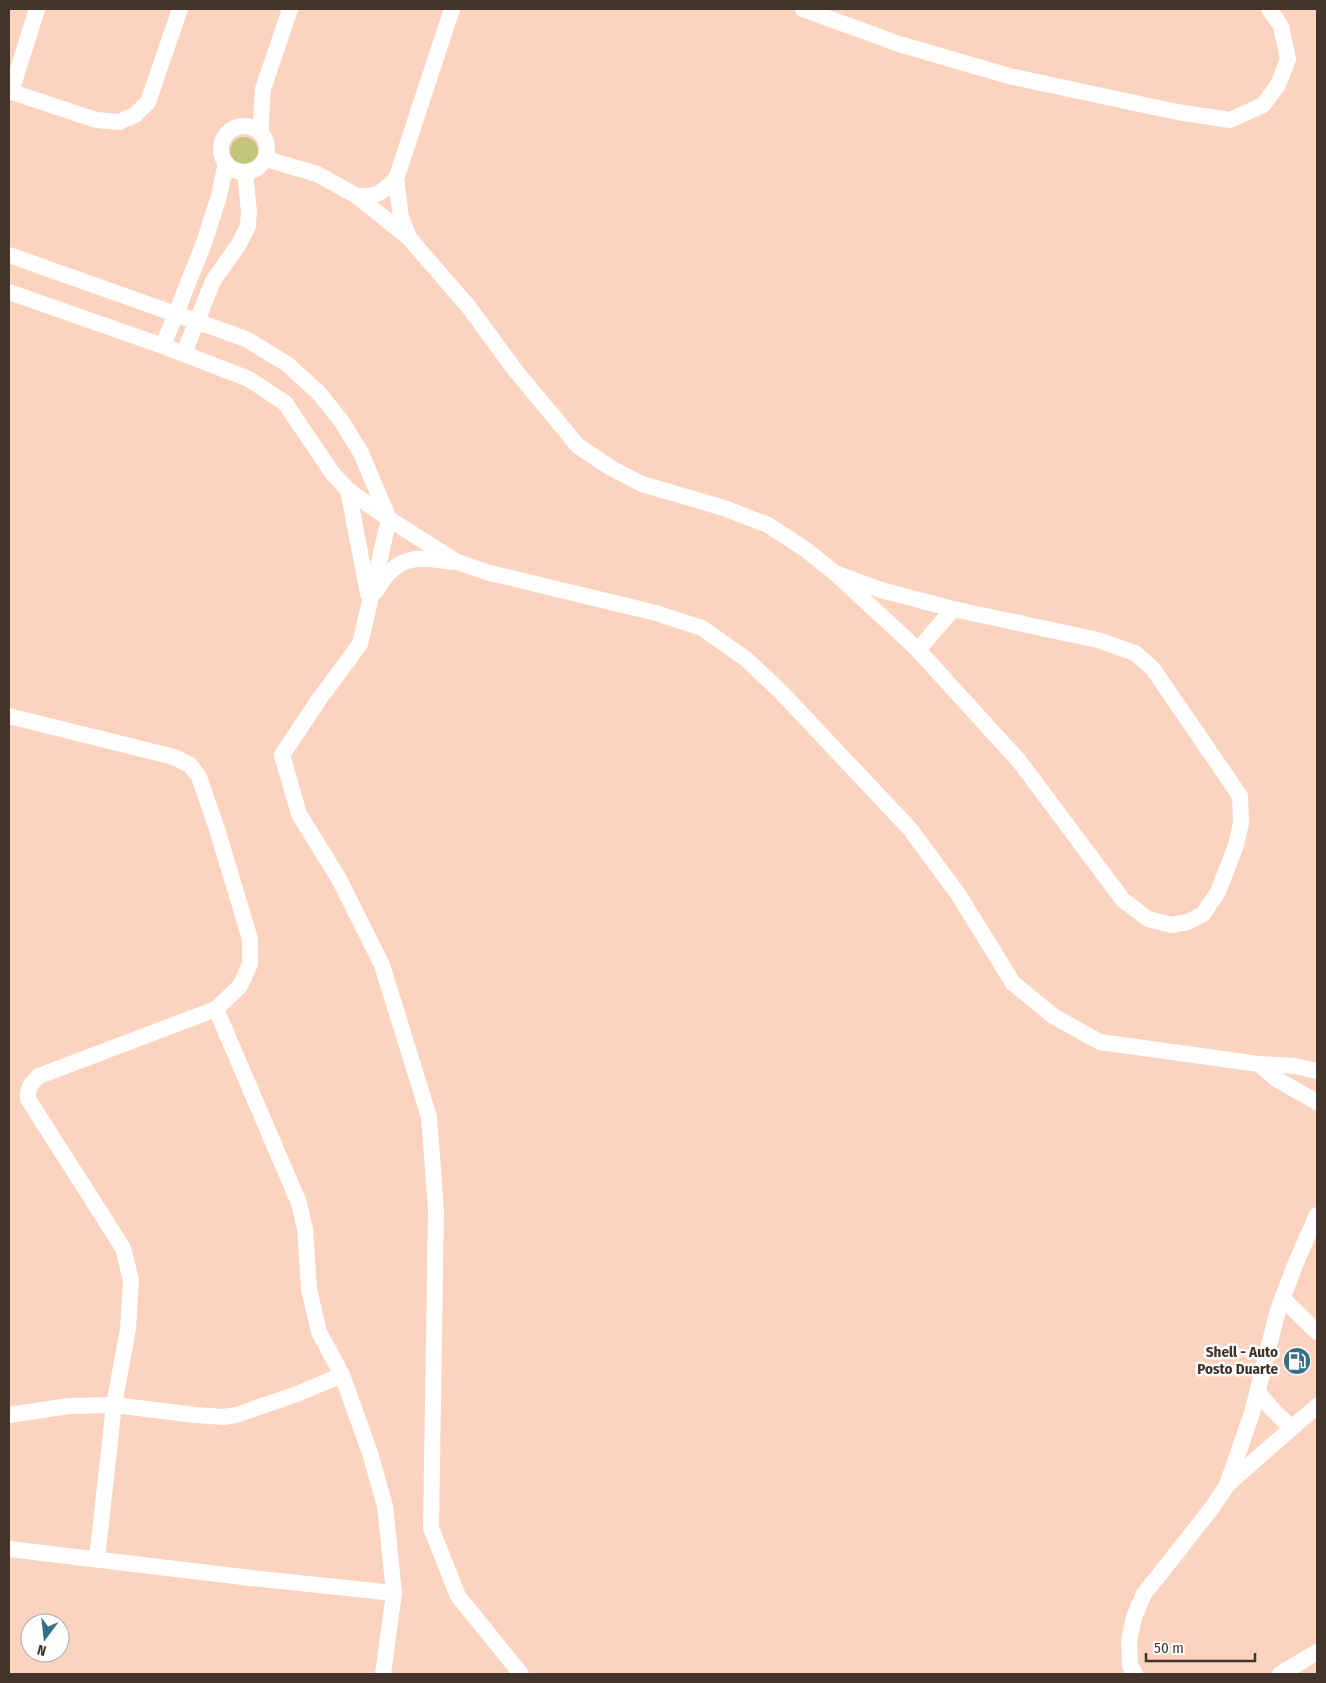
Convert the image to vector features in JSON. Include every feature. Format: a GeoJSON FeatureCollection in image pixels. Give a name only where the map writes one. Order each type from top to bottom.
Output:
{"type":"FeatureCollection","features":[{"type":"Feature","properties":{"kind":"street"},"geometry":{"type":"LineString","coordinates":[[37,9],[10,92],[96,120],[119,122],[135,115],[148,102],[180,9]]}},
{"type":"Feature","properties":{"kind":"street"},"geometry":{"type":"LineString","coordinates":[[240,126],[263,89],[290,9]]}},
{"type":"Feature","properties":{"kind":"street"},"geometry":{"type":"LineString","coordinates":[[409,238],[401,217],[396,179],[452,9]]}},
{"type":"Feature","properties":{"kind":"street"},"geometry":{"type":"LineString","coordinates":[[803,9],[899,44],[1009,76],[1176,112],[1230,120],[1263,105],[1278,85],[1288,59],[1281,26],[1269,9]]}},
{"type":"Feature","properties":{"kind":"street"},"geometry":{"type":"LineString","coordinates":[[261,133],[263,89]]}},
{"type":"Feature","properties":{"kind":"street"},"geometry":{"type":"LineString","coordinates":[[240,126],[251,127],[261,133],[266,141],[268,150],[266,159],[261,166],[245,172],[234,170],[226,163],[222,156],[221,148],[226,134],[240,126]]}},
{"type":"Feature","properties":{"kind":"street"},"geometry":{"type":"LineString","coordinates":[[266,159],[317,174],[357,196],[409,238],[468,306],[515,370],[578,446],[611,468],[642,484],[724,508],[768,525],[805,549],[835,573],[918,650],[1020,761],[1123,900],[1148,919],[1171,925],[1188,922],[1202,914],[1218,892],[1236,845],[1241,823],[1240,796],[1153,669],[1135,653],[1098,640],[953,609],[881,590],[835,573]]}},
{"type":"Feature","properties":{"kind":"street"},"geometry":{"type":"LineString","coordinates":[[162,346],[204,243],[216,206],[226,163]]}},
{"type":"Feature","properties":{"kind":"street"},"geometry":{"type":"LineString","coordinates":[[184,354],[213,282],[239,244],[248,226],[249,212],[245,172]]}},
{"type":"Feature","properties":{"kind":"street"},"geometry":{"type":"LineString","coordinates":[[357,196],[372,196],[381,193],[396,179]]}},
{"type":"Feature","properties":{"kind":"street"},"geometry":{"type":"LineString","coordinates":[[9,255],[197,320],[246,339],[287,364],[319,393],[342,422],[361,453],[388,519],[360,644],[318,701],[282,755],[299,814],[339,879],[382,965],[429,1117],[436,1210],[431,1528],[458,1596],[521,1674]]}},
{"type":"Feature","properties":{"kind":"street"},"geometry":{"type":"LineString","coordinates":[[9,292],[249,379],[285,403],[333,474],[348,490],[388,519],[457,562]]}},
{"type":"Feature","properties":{"kind":"street"},"geometry":{"type":"LineString","coordinates":[[348,490],[370,601]]}},
{"type":"Feature","properties":{"kind":"street"},"geometry":{"type":"LineString","coordinates":[[370,601],[384,575],[398,564],[415,560],[433,559],[457,562],[486,572],[656,613],[702,628],[746,659],[781,692],[910,829],[958,894],[1013,983],[1053,1016],[1100,1042],[1258,1064],[1295,1066],[1317,1071]]}},
{"type":"Feature","properties":{"kind":"street"},"geometry":{"type":"LineString","coordinates":[[918,650],[953,609]]}},
{"type":"Feature","properties":{"kind":"street"},"geometry":{"type":"LineString","coordinates":[[9,716],[174,757],[190,765],[199,777],[217,829],[250,939],[250,964],[240,986],[216,1009],[39,1076],[29,1087],[28,1099],[123,1248],[130,1280],[128,1329],[114,1405],[97,1559]]}},
{"type":"Feature","properties":{"kind":"street"},"geometry":{"type":"LineString","coordinates":[[216,1009],[299,1203],[305,1229],[310,1290],[319,1332],[342,1374],[370,1453],[384,1506],[394,1593],[383,1674]]}},
{"type":"Feature","properties":{"kind":"street"},"geometry":{"type":"LineString","coordinates":[[1258,1064],[1276,1079],[1317,1102]]}},
{"type":"Feature","properties":{"kind":"street"},"geometry":{"type":"LineString","coordinates":[[1228,1484],[1252,1413],[1283,1299],[1297,1260],[1317,1216]]}},
{"type":"Feature","properties":{"kind":"street"},"geometry":{"type":"LineString","coordinates":[[1283,1299],[1317,1332]]}},
{"type":"Feature","properties":{"kind":"street"},"geometry":{"type":"LineString","coordinates":[[9,1415],[69,1406],[114,1405],[205,1416],[236,1416],[297,1394],[342,1374]]}},
{"type":"Feature","properties":{"kind":"street"},"geometry":{"type":"LineString","coordinates":[[1258,1391],[1280,1419],[1292,1427]]}},
{"type":"Feature","properties":{"kind":"street"},"geometry":{"type":"LineString","coordinates":[[1135,1674],[1130,1665],[1129,1641],[1134,1618],[1144,1594],[1211,1509],[1228,1484],[1317,1406]]}},
{"type":"Feature","properties":{"kind":"street"},"geometry":{"type":"LineString","coordinates":[[9,1549],[394,1593]]}},
{"type":"Feature","properties":{"kind":"street"},"geometry":{"type":"LineString","coordinates":[[1280,1674],[1317,1652]]}},
{"type":"Feature","properties":{"kind":"shaded area"},"geometry":{"type":"Polygon","coordinates":[[[244,137],[254,141],[258,151],[254,161],[244,165],[234,161],[230,151],[234,141],[244,137]]]}},
{"type":"Feature","properties":{"kind":"place","name":"Shell - Auto Posto Duarte"},"geometry":{"type":"Point","coordinates":[1297,1361]}}]}
